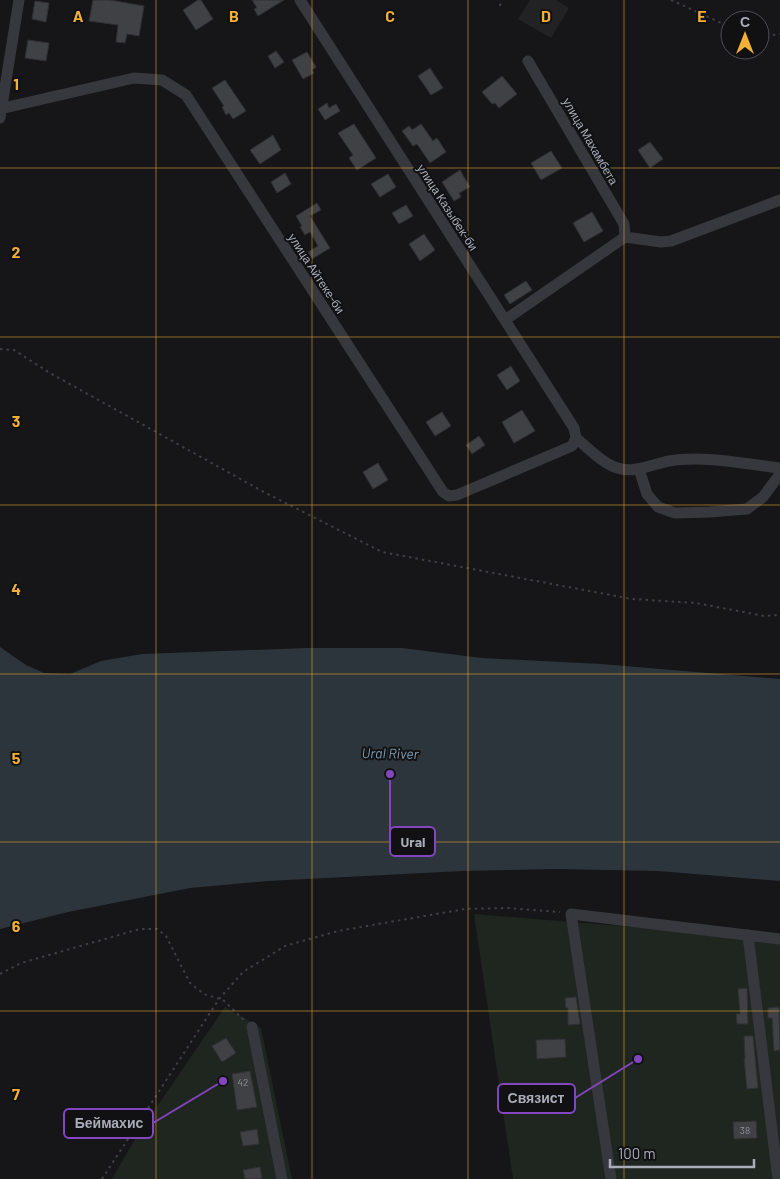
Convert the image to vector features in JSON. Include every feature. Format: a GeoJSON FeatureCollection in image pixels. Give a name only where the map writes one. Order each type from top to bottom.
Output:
{"type":"FeatureCollection","features":[{"type":"Feature","properties":{"kind":"street"},"geometry":{"type":"LineString","coordinates":[[1,112],[19,0]]}},
{"type":"Feature","properties":{"kind":"street","name":"улица Казыбек-би"},"geometry":{"type":"LineString","coordinates":[[300,0],[358,93],[506,320],[575,433],[612,466],[626,470],[639,469],[671,461],[690,460],[780,468]]}},
{"type":"Feature","properties":{"kind":"street","name":"улица Махамбета"},"geometry":{"type":"LineString","coordinates":[[528,61],[624,224],[625,237]]}},
{"type":"Feature","properties":{"kind":"street","name":"улица Айтеке-би"},"geometry":{"type":"LineString","coordinates":[[1,112],[134,78],[162,80],[186,95],[443,492],[449,496],[457,495],[572,446],[575,433]]}},
{"type":"Feature","properties":{"kind":"street"},"geometry":{"type":"LineString","coordinates":[[506,320],[625,237],[661,242],[671,241],[780,200]]}},
{"type":"Feature","properties":{"kind":"street"},"geometry":{"type":"LineString","coordinates":[[639,469],[647,494],[658,507],[675,513],[747,509],[763,497],[780,474]]}},
{"type":"Feature","properties":{"kind":"street"},"geometry":{"type":"LineString","coordinates":[[612,1179],[571,914],[780,939]]}},
{"type":"Feature","properties":{"kind":"street"},"geometry":{"type":"LineString","coordinates":[[748,935],[778,1179]]}},
{"type":"Feature","properties":{"kind":"street"},"geometry":{"type":"LineString","coordinates":[[252,1027],[282,1179]]}},
{"type":"Feature","properties":{"kind":"path"},"geometry":{"type":"LineString","coordinates":[[500,6],[501,0]]}},
{"type":"Feature","properties":{"kind":"path"},"geometry":{"type":"LineString","coordinates":[[671,0],[720,22]]}},
{"type":"Feature","properties":{"kind":"path"},"geometry":{"type":"LineString","coordinates":[[0,348],[14,350],[50,373],[262,491],[382,552],[632,599],[696,602],[764,616],[780,615]]}},
{"type":"Feature","properties":{"kind":"path"},"geometry":{"type":"LineString","coordinates":[[102,1179],[219,999],[243,972],[285,946],[338,931],[465,908],[508,908],[571,914]]}},
{"type":"Feature","properties":{"kind":"path"},"geometry":{"type":"LineString","coordinates":[[0,974],[21,963],[140,929],[157,929],[166,936],[190,983],[204,994],[223,1000],[252,1027]]}},
{"type":"Feature","properties":{"kind":"shaded area"},"geometry":{"type":"Polygon","coordinates":[[[530,0],[556,0],[569,8],[551,38],[518,19],[530,0]]]}},
{"type":"Feature","properties":{"kind":"shaded area"},"geometry":{"type":"Polygon","coordinates":[[[474,914],[780,939],[780,1179],[513,1179],[474,914]]]}},
{"type":"Feature","properties":{"kind":"shaded area"},"geometry":{"type":"Polygon","coordinates":[[[225,1007],[261,1028],[292,1179],[112,1179],[138,1134],[225,1007]]]}},
{"type":"Feature","properties":{"kind":"water","name":"Ural River"},"geometry":{"type":"Polygon","coordinates":[[[0,647],[26,665],[44,673],[70,674],[101,661],[142,654],[307,648],[402,648],[482,658],[601,664],[780,679],[780,881],[658,871],[556,869],[462,871],[268,881],[190,888],[68,912],[0,929],[0,647]]]}},
{"type":"Feature","properties":{"kind":"building"},"geometry":{"type":"Polygon","coordinates":[[[93,0],[110,0],[144,6],[139,36],[127,34],[125,43],[116,42],[118,25],[89,21],[93,0]]]}},
{"type":"Feature","properties":{"kind":"building"},"geometry":{"type":"Polygon","coordinates":[[[201,0],[213,19],[196,30],[183,10],[201,0]]]}},
{"type":"Feature","properties":{"kind":"building"},"geometry":{"type":"Polygon","coordinates":[[[252,0],[284,0],[258,16],[254,9],[257,8],[252,0]]]}},
{"type":"Feature","properties":{"kind":"building"},"geometry":{"type":"Polygon","coordinates":[[[35,1],[49,3],[46,22],[32,19],[35,1]]]}},
{"type":"Feature","properties":{"kind":"building"},"geometry":{"type":"Polygon","coordinates":[[[28,40],[49,43],[46,61],[25,58],[28,40]]]}},
{"type":"Feature","properties":{"kind":"building"},"geometry":{"type":"Polygon","coordinates":[[[276,51],[284,62],[275,68],[268,56],[276,51]]]}},
{"type":"Feature","properties":{"kind":"building"},"geometry":{"type":"Polygon","coordinates":[[[307,52],[316,67],[312,70],[314,73],[303,79],[292,60],[307,52]]]}},
{"type":"Feature","properties":{"kind":"building"},"geometry":{"type":"Polygon","coordinates":[[[430,68],[443,88],[431,95],[418,76],[430,68]]]}},
{"type":"Feature","properties":{"kind":"building"},"geometry":{"type":"Polygon","coordinates":[[[502,76],[517,94],[499,108],[495,103],[492,104],[482,92],[502,76]]]}},
{"type":"Feature","properties":{"kind":"building"},"geometry":{"type":"Polygon","coordinates":[[[225,80],[246,111],[233,119],[229,113],[226,115],[222,107],[224,106],[212,88],[225,80]]]}},
{"type":"Feature","properties":{"kind":"building"},"geometry":{"type":"Polygon","coordinates":[[[327,103],[329,108],[336,104],[340,111],[325,120],[318,109],[327,103]]]}},
{"type":"Feature","properties":{"kind":"building"},"geometry":{"type":"Polygon","coordinates":[[[354,124],[376,158],[357,170],[349,158],[353,155],[338,133],[354,124]]]}},
{"type":"Feature","properties":{"kind":"building"},"geometry":{"type":"Polygon","coordinates":[[[421,124],[433,141],[437,138],[446,152],[430,163],[417,144],[413,146],[402,131],[409,126],[412,130],[421,124]]]}},
{"type":"Feature","properties":{"kind":"building"},"geometry":{"type":"Polygon","coordinates":[[[273,135],[281,150],[260,164],[250,150],[273,135]]]}},
{"type":"Feature","properties":{"kind":"building"},"geometry":{"type":"Polygon","coordinates":[[[650,142],[663,159],[650,168],[638,150],[650,142]]]}},
{"type":"Feature","properties":{"kind":"building"},"geometry":{"type":"Polygon","coordinates":[[[551,151],[562,168],[541,180],[531,163],[551,151]]]}},
{"type":"Feature","properties":{"kind":"building"},"geometry":{"type":"Polygon","coordinates":[[[460,170],[470,187],[459,193],[461,197],[454,201],[442,182],[460,170]]]}},
{"type":"Feature","properties":{"kind":"building"},"geometry":{"type":"Polygon","coordinates":[[[285,173],[291,184],[277,193],[271,182],[285,173]]]}},
{"type":"Feature","properties":{"kind":"building"},"geometry":{"type":"Polygon","coordinates":[[[388,174],[396,187],[380,197],[371,184],[388,174]]]}},
{"type":"Feature","properties":{"kind":"building"},"geometry":{"type":"Polygon","coordinates":[[[317,203],[321,210],[310,216],[330,248],[312,259],[308,252],[318,246],[310,232],[305,235],[296,216],[317,203]]]}},
{"type":"Feature","properties":{"kind":"building"},"geometry":{"type":"Polygon","coordinates":[[[406,205],[413,216],[399,224],[392,213],[406,205]]]}},
{"type":"Feature","properties":{"kind":"building"},"geometry":{"type":"Polygon","coordinates":[[[592,212],[603,231],[584,242],[573,223],[592,212]]]}},
{"type":"Feature","properties":{"kind":"building"},"geometry":{"type":"Polygon","coordinates":[[[424,234],[435,250],[420,261],[409,244],[424,234]]]}},
{"type":"Feature","properties":{"kind":"building"},"geometry":{"type":"Polygon","coordinates":[[[526,281],[532,290],[510,304],[504,295],[526,281]]]}},
{"type":"Feature","properties":{"kind":"building"},"geometry":{"type":"Polygon","coordinates":[[[511,366],[520,381],[507,390],[497,375],[511,366]]]}},
{"type":"Feature","properties":{"kind":"building"},"geometry":{"type":"Polygon","coordinates":[[[522,410],[535,431],[514,443],[502,422],[522,410]]]}},
{"type":"Feature","properties":{"kind":"building"},"geometry":{"type":"Polygon","coordinates":[[[442,412],[451,426],[435,436],[426,422],[442,412]]]}},
{"type":"Feature","properties":{"kind":"building"},"geometry":{"type":"Polygon","coordinates":[[[479,436],[485,445],[472,454],[466,445],[479,436]]]}},
{"type":"Feature","properties":{"kind":"building"},"geometry":{"type":"Polygon","coordinates":[[[378,463],[388,480],[373,489],[363,472],[378,463]]]}},
{"type":"Feature","properties":{"kind":"building"},"geometry":{"type":"Polygon","coordinates":[[[747,988],[748,1024],[737,1024],[736,1014],[740,1014],[738,989],[747,988]]]}},
{"type":"Feature","properties":{"kind":"building"},"geometry":{"type":"Polygon","coordinates":[[[576,997],[580,1024],[568,1025],[568,1008],[566,1008],[565,998],[576,997]]]}},
{"type":"Feature","properties":{"kind":"building"},"geometry":{"type":"Polygon","coordinates":[[[779,1007],[780,1050],[774,1051],[772,1018],[768,1018],[768,1008],[779,1007]]]}},
{"type":"Feature","properties":{"kind":"building"},"geometry":{"type":"Polygon","coordinates":[[[744,1036],[753,1036],[758,1088],[747,1089],[744,1036]]]}},
{"type":"Feature","properties":{"kind":"building"},"geometry":{"type":"Polygon","coordinates":[[[226,1038],[236,1053],[222,1062],[212,1046],[226,1038]]]}},
{"type":"Feature","properties":{"kind":"building"},"geometry":{"type":"Polygon","coordinates":[[[565,1039],[566,1057],[537,1059],[536,1040],[565,1039]]]}},
{"type":"Feature","properties":{"kind":"building"},"geometry":{"type":"Polygon","coordinates":[[[250,1071],[257,1107],[237,1110],[232,1074],[250,1071]]]}},
{"type":"Feature","properties":{"kind":"building"},"geometry":{"type":"Polygon","coordinates":[[[756,1121],[757,1138],[734,1139],[733,1122],[756,1121]]]}},
{"type":"Feature","properties":{"kind":"building"},"geometry":{"type":"Polygon","coordinates":[[[257,1129],[259,1144],[243,1146],[240,1132],[257,1129]]]}},
{"type":"Feature","properties":{"kind":"building"},"geometry":{"type":"Polygon","coordinates":[[[260,1167],[262,1179],[245,1179],[243,1170],[260,1167]]]}},
{"type":"Feature","properties":{"kind":"place","name":"Ural"},"geometry":{"type":"Point","coordinates":[390,774]}},
{"type":"Feature","properties":{"kind":"place","name":"Связист"},"geometry":{"type":"Point","coordinates":[638,1059]}},
{"type":"Feature","properties":{"kind":"place","name":"Беймахис"},"geometry":{"type":"Point","coordinates":[223,1081]}}]}
